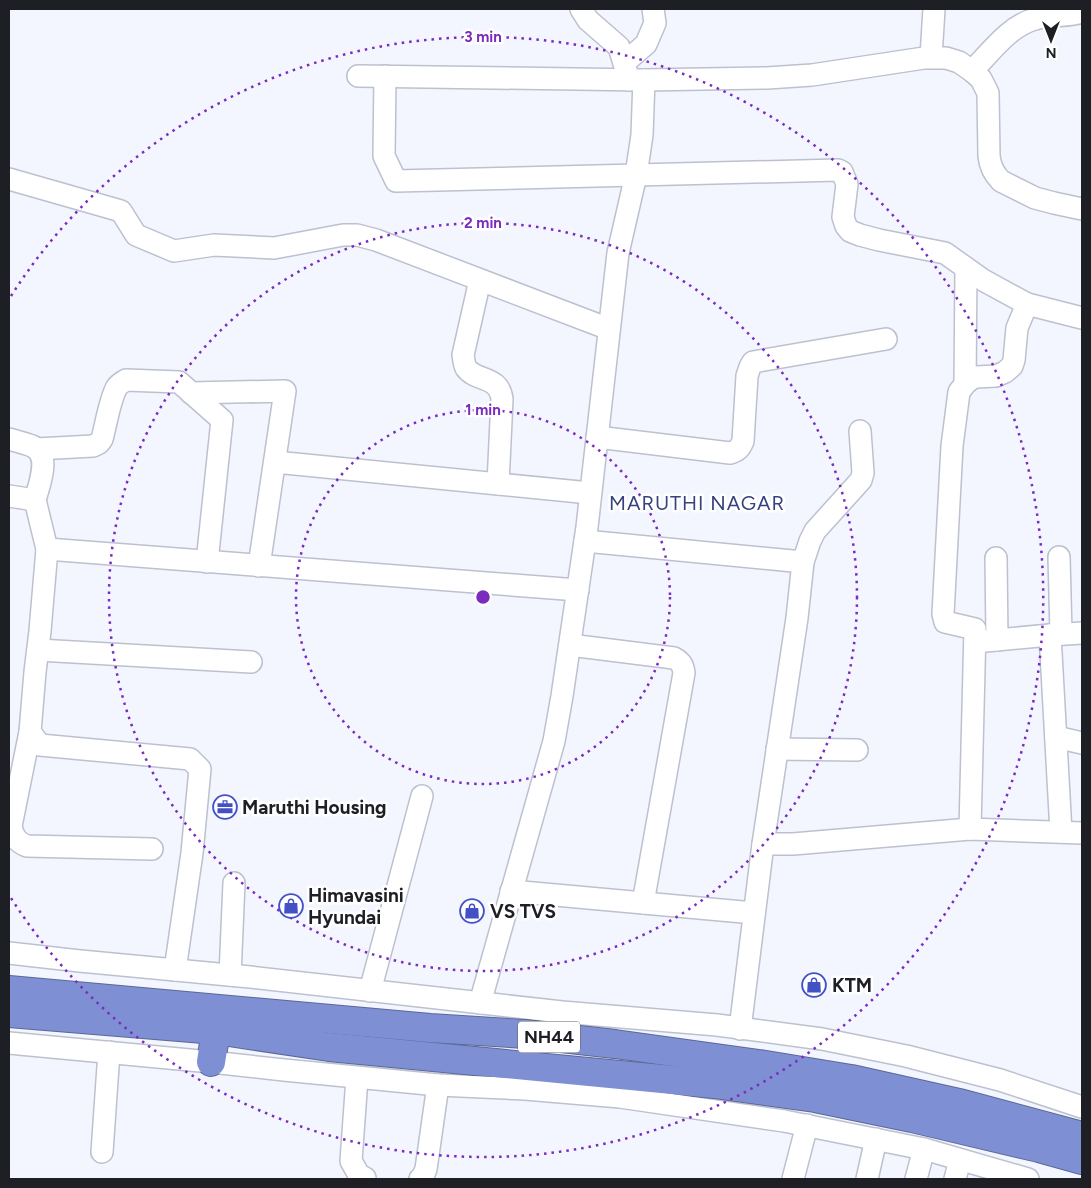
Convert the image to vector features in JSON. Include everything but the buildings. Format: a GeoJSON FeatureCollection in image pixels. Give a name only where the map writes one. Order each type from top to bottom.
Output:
{"type":"FeatureCollection","features":[{"type":"Feature","properties":{"kind":"highway","name":"NH44"},"geometry":{"type":"LineString","coordinates":[[9,990],[402,1026],[525,1034],[615,1044],[851,1079],[963,1104],[1082,1136]]}},
{"type":"Feature","properties":{"kind":"highway","name":"NH44"},"geometry":{"type":"LineString","coordinates":[[9,1013],[216,1030],[329,1047],[704,1084],[815,1098],[912,1118],[1082,1160]]}},
{"type":"Feature","properties":{"kind":"highway"},"geometry":{"type":"LineString","coordinates":[[211,1062],[216,1030]]}},
{"type":"Feature","properties":{"kind":"street"},"geometry":{"type":"LineString","coordinates":[[480,1003],[554,741],[585,541],[618,253],[636,175],[642,135],[632,74],[619,47],[588,20],[581,9]]}},
{"type":"Feature","properties":{"kind":"street"},"geometry":{"type":"LineString","coordinates":[[632,74],[655,23],[653,9]]}},
{"type":"Feature","properties":{"kind":"street"},"geometry":{"type":"LineString","coordinates":[[931,57],[934,9]]}},
{"type":"Feature","properties":{"kind":"street"},"geometry":{"type":"LineString","coordinates":[[972,71],[1011,32],[1028,22],[1036,18],[1082,12]]}},
{"type":"Feature","properties":{"kind":"street"},"geometry":{"type":"LineString","coordinates":[[358,76],[632,74],[768,78],[812,75],[931,57],[946,58],[959,62],[972,71],[981,79],[988,93],[990,164],[1001,181],[1035,198],[1082,209]]}},
{"type":"Feature","properties":{"kind":"street"},"geometry":{"type":"LineString","coordinates":[[385,76],[384,156],[396,181],[838,170],[842,172],[847,184],[842,217],[850,231],[872,238],[945,253],[983,280],[1027,304],[1082,318]]}},
{"type":"Feature","properties":{"kind":"street"},"geometry":{"type":"LineString","coordinates":[[9,179],[121,211],[136,235],[174,251],[214,245],[274,248],[343,235],[357,235],[376,240],[609,329]]}},
{"type":"Feature","properties":{"kind":"street"},"geometry":{"type":"LineString","coordinates":[[966,269],[964,384],[959,392],[952,446],[943,614],[946,622],[975,629],[970,829]]}},
{"type":"Feature","properties":{"kind":"street"},"geometry":{"type":"LineString","coordinates":[[480,280],[463,356],[468,370],[494,384],[501,393],[498,484]]}},
{"type":"Feature","properties":{"kind":"street"},"geometry":{"type":"LineString","coordinates":[[964,384],[976,378],[996,376],[1012,366],[1017,328],[1027,304]]}},
{"type":"Feature","properties":{"kind":"street"},"geometry":{"type":"LineString","coordinates":[[597,437],[730,453],[736,452],[743,441],[747,376],[753,362],[886,339]]}},
{"type":"Feature","properties":{"kind":"street"},"geometry":{"type":"LineString","coordinates":[[37,449],[93,446],[98,443],[102,439],[113,395],[117,387],[126,380],[179,382],[222,420],[207,562]]}},
{"type":"Feature","properties":{"kind":"street"},"geometry":{"type":"LineString","coordinates":[[191,393],[285,391],[259,566]]}},
{"type":"Feature","properties":{"kind":"street"},"geometry":{"type":"LineString","coordinates":[[740,1029],[763,844],[797,618],[803,562],[815,531],[861,480],[863,473],[860,431]]}},
{"type":"Feature","properties":{"kind":"street"},"geometry":{"type":"LineString","coordinates":[[9,439],[32,446],[40,452],[42,471],[35,500],[46,550],[30,732],[11,826],[10,841],[15,840],[27,846],[152,849]]}},
{"type":"Feature","properties":{"kind":"street"},"geometry":{"type":"LineString","coordinates":[[274,462],[590,493]]}},
{"type":"Feature","properties":{"kind":"street"},"geometry":{"type":"LineString","coordinates":[[9,496],[35,500]]}},
{"type":"Feature","properties":{"kind":"street"},"geometry":{"type":"LineString","coordinates":[[585,541],[803,562]]}},
{"type":"Feature","properties":{"kind":"street"},"geometry":{"type":"LineString","coordinates":[[46,550],[578,590]]}},
{"type":"Feature","properties":{"kind":"street"},"geometry":{"type":"LineString","coordinates":[[996,558],[998,640]]}},
{"type":"Feature","properties":{"kind":"street"},"geometry":{"type":"LineString","coordinates":[[1059,558],[1056,634],[1056,737],[1061,832]]}},
{"type":"Feature","properties":{"kind":"street"},"geometry":{"type":"LineString","coordinates":[[975,642],[1082,633]]}},
{"type":"Feature","properties":{"kind":"street"},"geometry":{"type":"LineString","coordinates":[[570,644],[674,658],[683,666],[684,674],[643,903]]}},
{"type":"Feature","properties":{"kind":"street"},"geometry":{"type":"LineString","coordinates":[[38,650],[251,662]]}},
{"type":"Feature","properties":{"kind":"street"},"geometry":{"type":"LineString","coordinates":[[30,732],[40,744],[190,760],[200,769],[192,853],[175,970]]}},
{"type":"Feature","properties":{"kind":"street"},"geometry":{"type":"LineString","coordinates":[[1056,737],[1082,743]]}},
{"type":"Feature","properties":{"kind":"street"},"geometry":{"type":"LineString","coordinates":[[777,749],[857,750]]}},
{"type":"Feature","properties":{"kind":"street"},"geometry":{"type":"LineString","coordinates":[[370,991],[422,796]]}},
{"type":"Feature","properties":{"kind":"street"},"geometry":{"type":"LineString","coordinates":[[763,844],[793,844],[970,829],[1082,833]]}},
{"type":"Feature","properties":{"kind":"street"},"geometry":{"type":"LineString","coordinates":[[230,975],[234,883]]}},
{"type":"Feature","properties":{"kind":"street"},"geometry":{"type":"LineString","coordinates":[[511,891],[754,913]]}},
{"type":"Feature","properties":{"kind":"street"},"geometry":{"type":"LineString","coordinates":[[9,953],[230,975],[562,1012],[716,1025],[822,1040],[906,1056],[1000,1080],[1082,1107]]}},
{"type":"Feature","properties":{"kind":"street"},"geometry":{"type":"LineString","coordinates":[[9,1043],[438,1086],[525,1089],[620,1097],[807,1125],[924,1149],[958,1169],[1028,1179]]}},
{"type":"Feature","properties":{"kind":"street"},"geometry":{"type":"LineString","coordinates":[[102,1152],[110,1052]]}},
{"type":"Feature","properties":{"kind":"street"},"geometry":{"type":"LineString","coordinates":[[358,1078],[351,1161],[359,1175],[365,1178]]}},
{"type":"Feature","properties":{"kind":"street"},"geometry":{"type":"LineString","coordinates":[[420,1179],[426,1169],[438,1086]]}},
{"type":"Feature","properties":{"kind":"street"},"geometry":{"type":"LineString","coordinates":[[793,1179],[807,1125]]}},
{"type":"Feature","properties":{"kind":"street"},"geometry":{"type":"LineString","coordinates":[[867,1179],[876,1140]]}},
{"type":"Feature","properties":{"kind":"street"},"geometry":{"type":"LineString","coordinates":[[916,1179],[924,1149]]}},
{"type":"Feature","properties":{"kind":"place","name":"Maruthi Housing"},"geometry":{"type":"Point","coordinates":[225,807]}},
{"type":"Feature","properties":{"kind":"place","name":"Himavasini Hyundai"},"geometry":{"type":"Point","coordinates":[291,906]}},
{"type":"Feature","properties":{"kind":"place","name":"VS TVS"},"geometry":{"type":"Point","coordinates":[472,911]}},
{"type":"Feature","properties":{"kind":"place","name":"KTM"},"geometry":{"type":"Point","coordinates":[814,985]}},
{"type":"Feature","properties":{"kind":"district","name":"MARUTHI NAGAR"},"geometry":{"type":"Point","coordinates":[697,503]}}]}
